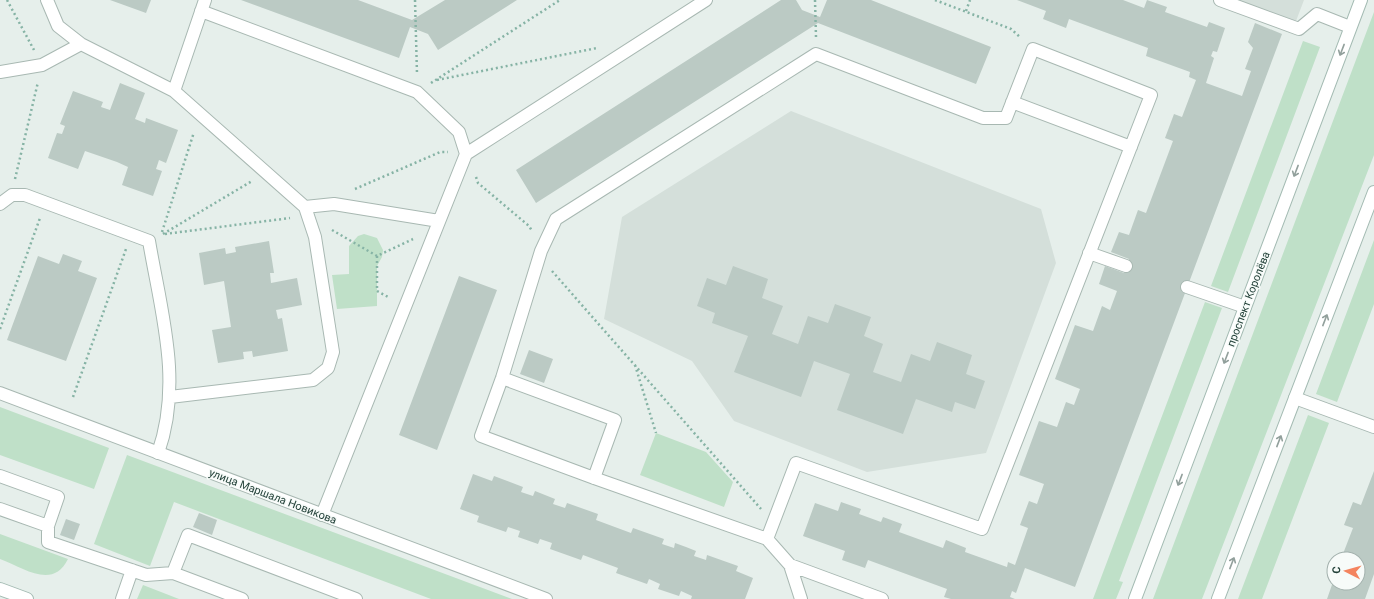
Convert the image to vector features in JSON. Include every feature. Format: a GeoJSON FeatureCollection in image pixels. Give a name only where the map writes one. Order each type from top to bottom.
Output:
{"type":"FeatureCollection","features":[{"type":"Feature","properties":{"kind":"street"},"geometry":{"type":"LineString","coordinates":[[47,0],[58,26],[81,44],[174,91],[266,173],[306,212],[315,237],[333,352],[328,368],[313,380],[170,397]]}},
{"type":"Feature","properties":{"kind":"street"},"geometry":{"type":"LineString","coordinates":[[322,515],[466,154],[706,0]]}},
{"type":"Feature","properties":{"kind":"street"},"geometry":{"type":"LineString","coordinates":[[1220,0],[1299,29],[1317,14],[1350,27]]}},
{"type":"Feature","properties":{"kind":"street","name":"проспект Королёва"},"geometry":{"type":"LineString","coordinates":[[1135,599],[1361,0]]}},
{"type":"Feature","properties":{"kind":"street"},"geometry":{"type":"LineString","coordinates":[[174,91],[203,6],[417,92],[459,132],[466,154]]}},
{"type":"Feature","properties":{"kind":"street"},"geometry":{"type":"LineString","coordinates":[[0,72],[42,65],[81,44]]}},
{"type":"Feature","properties":{"kind":"street"},"geometry":{"type":"LineString","coordinates":[[767,539],[796,463],[982,529],[1151,95],[1033,49],[1006,118],[983,118],[816,54],[556,219],[541,251],[502,378],[481,436],[594,478],[767,539],[790,565],[801,599]]}},
{"type":"Feature","properties":{"kind":"street"},"geometry":{"type":"LineString","coordinates":[[1012,102],[1130,147]]}},
{"type":"Feature","properties":{"kind":"street"},"geometry":{"type":"LineString","coordinates":[[1218,599],[1374,192]]}},
{"type":"Feature","properties":{"kind":"street"},"geometry":{"type":"LineString","coordinates":[[0,204],[12,195],[25,195],[148,241],[169,352],[170,397],[165,432],[158,453]]}},
{"type":"Feature","properties":{"kind":"street"},"geometry":{"type":"LineString","coordinates":[[306,212],[334,204],[438,224]]}},
{"type":"Feature","properties":{"kind":"street"},"geometry":{"type":"LineString","coordinates":[[1089,253],[1126,266]]}},
{"type":"Feature","properties":{"kind":"street"},"geometry":{"type":"LineString","coordinates":[[1187,286],[1245,307]]}},
{"type":"Feature","properties":{"kind":"street"},"geometry":{"type":"LineString","coordinates":[[502,378],[615,420],[594,478]]}},
{"type":"Feature","properties":{"kind":"street","name":"улица Маршала Новикова"},"geometry":{"type":"LineString","coordinates":[[0,393],[546,599]]}},
{"type":"Feature","properties":{"kind":"street"},"geometry":{"type":"LineString","coordinates":[[1295,398],[1374,427]]}},
{"type":"Feature","properties":{"kind":"street"},"geometry":{"type":"LineString","coordinates":[[0,476],[58,497],[48,526],[48,542],[146,575],[173,574],[242,599]]}},
{"type":"Feature","properties":{"kind":"street"},"geometry":{"type":"LineString","coordinates":[[0,509],[48,526]]}},
{"type":"Feature","properties":{"kind":"street"},"geometry":{"type":"LineString","coordinates":[[173,574],[188,535],[356,599]]}},
{"type":"Feature","properties":{"kind":"street"},"geometry":{"type":"LineString","coordinates":[[790,565],[882,599]]}},
{"type":"Feature","properties":{"kind":"street"},"geometry":{"type":"LineString","coordinates":[[122,599],[132,570]]}},
{"type":"Feature","properties":{"kind":"street"},"geometry":{"type":"LineString","coordinates":[[847,586],[851,599]]}},
{"type":"Feature","properties":{"kind":"street"},"geometry":{"type":"LineString","coordinates":[[0,589],[27,599]]}},
{"type":"Feature","properties":{"kind":"path"},"geometry":{"type":"LineString","coordinates":[[7,0],[42,65],[12,195]]}},
{"type":"Feature","properties":{"kind":"path"},"geometry":{"type":"LineString","coordinates":[[415,0],[417,92],[560,0]]}},
{"type":"Feature","properties":{"kind":"path"},"geometry":{"type":"LineString","coordinates":[[815,0],[816,54]]}},
{"type":"Feature","properties":{"kind":"path"},"geometry":{"type":"LineString","coordinates":[[935,0],[1011,29],[1033,49]]}},
{"type":"Feature","properties":{"kind":"path"},"geometry":{"type":"LineString","coordinates":[[966,11],[970,0]]}},
{"type":"Feature","properties":{"kind":"path"},"geometry":{"type":"LineString","coordinates":[[437,80],[600,47]]}},
{"type":"Feature","properties":{"kind":"path"},"geometry":{"type":"LineString","coordinates":[[161,235],[200,114]]}},
{"type":"Feature","properties":{"kind":"path"},"geometry":{"type":"LineString","coordinates":[[334,204],[342,194],[440,152],[466,154],[478,183],[529,226],[548,266],[773,523]]}},
{"type":"Feature","properties":{"kind":"path"},"geometry":{"type":"LineString","coordinates":[[161,235],[266,173]]}},
{"type":"Feature","properties":{"kind":"path"},"geometry":{"type":"LineString","coordinates":[[0,329],[45,202]]}},
{"type":"Feature","properties":{"kind":"path"},"geometry":{"type":"LineString","coordinates":[[161,235],[306,212],[377,256]]}},
{"type":"Feature","properties":{"kind":"path"},"geometry":{"type":"LineString","coordinates":[[377,256],[438,224]]}},
{"type":"Feature","properties":{"kind":"path"},"geometry":{"type":"LineString","coordinates":[[73,398],[131,235]]}},
{"type":"Feature","properties":{"kind":"path"},"geometry":{"type":"LineString","coordinates":[[377,256],[376,291],[405,306]]}},
{"type":"Feature","properties":{"kind":"path"},"geometry":{"type":"LineString","coordinates":[[634,363],[656,434]]}},
{"type":"Feature","properties":{"kind":"shaded area"},"geometry":{"type":"Polygon","coordinates":[[[1238,0],[1304,0],[1296,21],[1238,0]]]}},
{"type":"Feature","properties":{"kind":"shaded area"},"geometry":{"type":"Polygon","coordinates":[[[791,111],[1041,209],[1056,263],[986,453],[867,472],[734,421],[692,361],[604,319],[622,217],[791,111]]]}},
{"type":"Feature","properties":{"kind":"green space"},"geometry":{"type":"Polygon","coordinates":[[[1374,12],[1374,155],[1202,599],[1153,599],[1374,12]]]}},
{"type":"Feature","properties":{"kind":"green space"},"geometry":{"type":"Polygon","coordinates":[[[1303,41],[1320,47],[1228,292],[1211,286],[1303,41]]]}},
{"type":"Feature","properties":{"kind":"green space"},"geometry":{"type":"Polygon","coordinates":[[[364,234],[377,238],[383,250],[382,257],[377,266],[377,306],[337,309],[332,275],[349,274],[349,246],[358,236],[364,234]]]}},
{"type":"Feature","properties":{"kind":"green space"},"geometry":{"type":"Polygon","coordinates":[[[1374,240],[1374,304],[1337,402],[1316,394],[1374,240]]]}},
{"type":"Feature","properties":{"kind":"green space"},"geometry":{"type":"Polygon","coordinates":[[[1205,302],[1222,308],[1119,581],[1123,582],[1116,599],[1093,599],[1205,302]]]}},
{"type":"Feature","properties":{"kind":"green space"},"geometry":{"type":"Polygon","coordinates":[[[0,407],[109,448],[94,489],[0,455],[0,407]]]}},
{"type":"Feature","properties":{"kind":"green space"},"geometry":{"type":"Polygon","coordinates":[[[1308,415],[1329,423],[1262,599],[1238,599],[1308,415]]]}},
{"type":"Feature","properties":{"kind":"green space"},"geometry":{"type":"Polygon","coordinates":[[[656,433],[706,452],[733,482],[724,507],[640,475],[656,433]]]}},
{"type":"Feature","properties":{"kind":"green space"},"geometry":{"type":"Polygon","coordinates":[[[127,455],[512,599],[431,599],[174,502],[150,566],[94,544],[127,455]]]}},
{"type":"Feature","properties":{"kind":"green space"},"geometry":{"type":"Polygon","coordinates":[[[0,534],[68,559],[62,568],[54,573],[46,575],[28,571],[0,559],[0,534]]]}},
{"type":"Feature","properties":{"kind":"green space"},"geometry":{"type":"Polygon","coordinates":[[[143,585],[179,599],[137,599],[143,585]]]}},
{"type":"Feature","properties":{"kind":"building"},"geometry":{"type":"Polygon","coordinates":[[[110,0],[151,0],[146,13],[110,0]]]}},
{"type":"Feature","properties":{"kind":"building"},"geometry":{"type":"Polygon","coordinates":[[[241,0],[358,0],[412,20],[445,0],[517,0],[438,50],[428,34],[410,27],[399,58],[241,0]]]}},
{"type":"Feature","properties":{"kind":"building"},"geometry":{"type":"Polygon","coordinates":[[[781,0],[796,0],[802,10],[820,17],[827,0],[871,0],[991,47],[976,84],[818,23],[536,203],[516,170],[781,0]]]}},
{"type":"Feature","properties":{"kind":"building"},"geometry":{"type":"Polygon","coordinates":[[[1017,0],[1123,0],[1144,8],[1147,0],[1167,7],[1165,12],[1207,27],[1209,22],[1225,28],[1217,52],[1213,51],[1211,56],[1214,58],[1206,83],[1242,96],[1251,71],[1245,69],[1253,48],[1248,42],[1255,23],[1282,34],[1075,587],[1025,568],[1016,593],[1012,591],[1010,597],[1015,599],[951,599],[944,597],[947,589],[868,560],[865,568],[842,560],[845,551],[803,536],[815,503],[838,511],[841,502],[861,509],[859,514],[881,522],[883,517],[902,524],[899,532],[943,548],[946,540],[966,548],[965,552],[1007,567],[1008,562],[1015,565],[1028,528],[1020,525],[1029,501],[1037,504],[1044,484],[1019,475],[1039,421],[1057,427],[1066,402],[1074,405],[1080,389],[1055,379],[1075,325],[1093,331],[1102,306],[1110,310],[1117,291],[1099,284],[1105,266],[1124,273],[1129,259],[1111,252],[1119,232],[1129,235],[1138,210],[1146,213],[1173,141],[1165,138],[1174,114],[1182,117],[1196,80],[1189,77],[1190,72],[1146,56],[1148,48],[1069,19],[1066,28],[1043,19],[1046,11],[1017,0]]]}},
{"type":"Feature","properties":{"kind":"building"},"geometry":{"type":"Polygon","coordinates":[[[120,83],[145,93],[135,119],[145,123],[146,118],[178,130],[166,163],[159,160],[156,169],[162,171],[153,196],[122,185],[128,167],[117,162],[85,151],[78,169],[48,158],[57,133],[62,134],[65,126],[60,124],[73,91],[103,102],[101,107],[110,110],[120,83]]]}},
{"type":"Feature","properties":{"kind":"building"},"geometry":{"type":"Polygon","coordinates":[[[269,241],[274,273],[270,273],[271,283],[297,278],[302,305],[276,310],[278,319],[282,318],[288,351],[253,357],[252,351],[243,352],[244,359],[218,363],[212,330],[231,327],[224,281],[204,285],[199,253],[225,248],[226,254],[236,252],[235,247],[269,241]]]}},
{"type":"Feature","properties":{"kind":"building"},"geometry":{"type":"Polygon","coordinates":[[[63,254],[82,261],[78,271],[97,278],[66,361],[7,340],[38,256],[59,264],[63,254]]]}},
{"type":"Feature","properties":{"kind":"building"},"geometry":{"type":"Polygon","coordinates":[[[733,266],[768,279],[762,298],[783,306],[772,334],[798,344],[808,316],[828,323],[835,304],[871,317],[864,336],[883,344],[873,372],[901,382],[911,354],[930,361],[937,342],[972,355],[966,374],[985,381],[975,409],[955,402],[952,412],[916,399],[903,434],[837,410],[850,374],[814,361],[801,397],[734,372],[748,336],[712,323],[715,313],[697,306],[707,278],[726,285],[733,266]]]}},
{"type":"Feature","properties":{"kind":"building"},"geometry":{"type":"Polygon","coordinates":[[[459,276],[497,290],[437,450],[399,435],[459,276]]]}},
{"type":"Feature","properties":{"kind":"building"},"geometry":{"type":"Polygon","coordinates":[[[529,350],[553,359],[544,383],[520,374],[529,350]]]}},
{"type":"Feature","properties":{"kind":"building"},"geometry":{"type":"Polygon","coordinates":[[[1374,471],[1374,574],[1365,599],[1327,599],[1330,591],[1366,591],[1366,551],[1344,551],[1353,528],[1344,525],[1353,502],[1361,505],[1374,471]]]}},
{"type":"Feature","properties":{"kind":"building"},"geometry":{"type":"Polygon","coordinates":[[[473,474],[492,481],[494,476],[523,487],[521,492],[533,496],[535,491],[555,499],[553,504],[565,508],[567,503],[598,514],[596,520],[631,533],[633,528],[664,539],[662,544],[674,548],[675,543],[696,551],[694,556],[706,560],[707,555],[738,566],[736,571],[753,578],[745,599],[691,599],[692,596],[681,591],[679,596],[658,589],[660,584],[649,579],[647,584],[616,573],[618,568],[583,555],[581,560],[550,549],[552,543],[540,539],[538,544],[518,537],[520,531],[508,527],[506,532],[477,522],[479,516],[460,509],[473,474]]]}},
{"type":"Feature","properties":{"kind":"building"},"geometry":{"type":"Polygon","coordinates":[[[199,513],[217,520],[212,535],[193,527],[199,513]]]}},
{"type":"Feature","properties":{"kind":"building"},"geometry":{"type":"Polygon","coordinates":[[[66,519],[80,524],[74,540],[60,535],[66,519]]]}}]}
